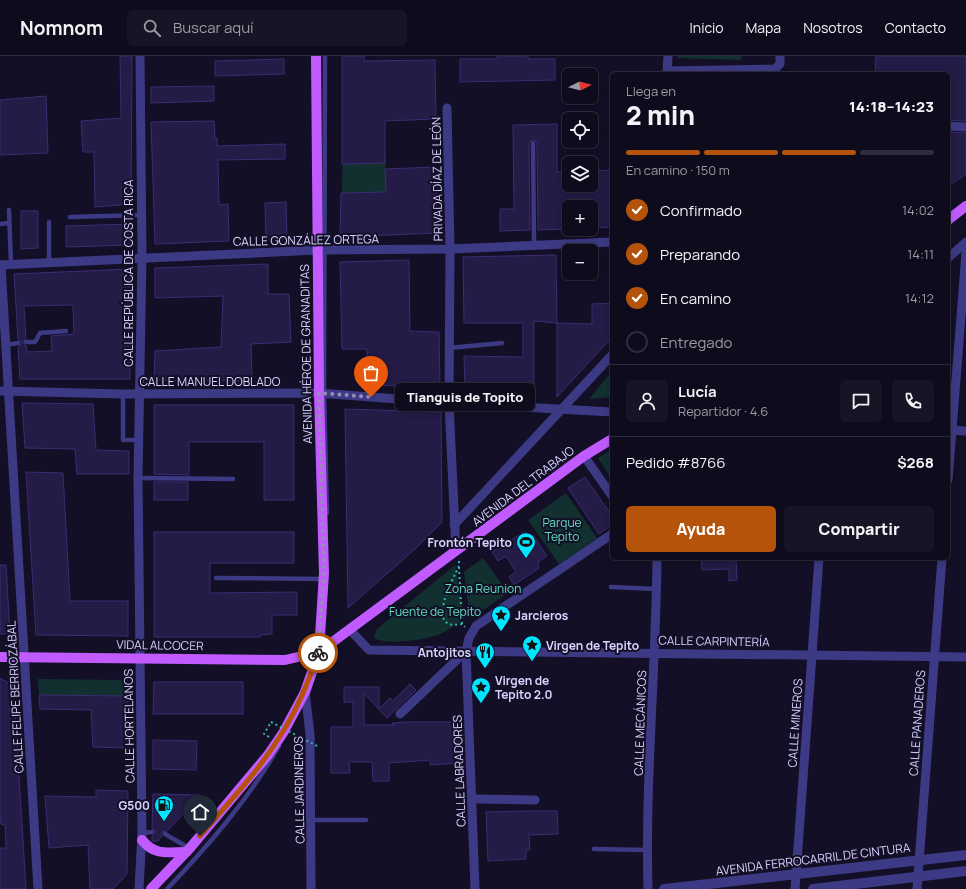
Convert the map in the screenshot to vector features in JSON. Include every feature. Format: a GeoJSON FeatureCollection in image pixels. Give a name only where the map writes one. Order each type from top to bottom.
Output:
{"type":"FeatureCollection","features":[{"type":"Feature","properties":{"kind":"main road","name":"AVENIDA HÉROE DE GRANADITAS"},"geometry":{"type":"LineString","coordinates":[[316,56],[321,250],[324,579],[320,651]]}},
{"type":"Feature","properties":{"kind":"main road"},"geometry":{"type":"LineString","coordinates":[[950,218],[966,206]]}},
{"type":"Feature","properties":{"kind":"main road","name":"AVENIDA DEL TRABAJO"},"geometry":{"type":"LineString","coordinates":[[320,651],[584,456],[610,439]]}},
{"type":"Feature","properties":{"kind":"main road"},"geometry":{"type":"LineString","coordinates":[[151,889],[188,850],[268,755],[283,733],[305,695],[320,651]]}},
{"type":"Feature","properties":{"kind":"main road","name":"VIDAL ALCOCER"},"geometry":{"type":"LineString","coordinates":[[0,657],[285,660],[320,651]]}},
{"type":"Feature","properties":{"kind":"main road"},"geometry":{"type":"LineString","coordinates":[[142,836],[154,850],[164,852],[188,850]]}},
{"type":"Feature","properties":{"kind":"street","name":"CALLE REPÚBLICA DE COSTA RICA"},"geometry":{"type":"LineString","coordinates":[[140,56],[142,257],[138,440],[140,658]]}},
{"type":"Feature","properties":{"kind":"street"},"geometry":{"type":"LineString","coordinates":[[668,56],[668,72],[775,69],[780,64],[780,56]]}},
{"type":"Feature","properties":{"kind":"street","name":"PRIVADA DÍAZ DE LEÓN"},"geometry":{"type":"LineString","coordinates":[[447,108],[450,249],[449,403],[454,525],[457,550]]}},
{"type":"Feature","properties":{"kind":"street"},"geometry":{"type":"LineString","coordinates":[[950,126],[966,127]]}},
{"type":"Feature","properties":{"kind":"street","name":"CALLE GONZÁLEZ ORTEGA"},"geometry":{"type":"LineString","coordinates":[[1,265],[142,257],[321,250],[450,249],[534,244],[610,242]]}},
{"type":"Feature","properties":{"kind":"street"},"geometry":{"type":"LineString","coordinates":[[950,256],[966,242]]}},
{"type":"Feature","properties":{"kind":"street"},"geometry":{"type":"LineString","coordinates":[[950,418],[966,253]]}},
{"type":"Feature","properties":{"kind":"street","name":"CALLE FELIPE BERRIOZÁBAL"},"geometry":{"type":"LineString","coordinates":[[1,265],[6,345],[4,391],[25,657],[38,889]]}},
{"type":"Feature","properties":{"kind":"street"},"geometry":{"type":"LineString","coordinates":[[454,525],[610,357]]}},
{"type":"Feature","properties":{"kind":"street","name":"CALLE MANUEL DOBLADO"},"geometry":{"type":"LineString","coordinates":[[4,391],[123,394],[140,392],[322,393],[449,403],[610,412]]}},
{"type":"Feature","properties":{"kind":"street"},"geometry":{"type":"LineString","coordinates":[[950,428],[966,431]]}},
{"type":"Feature","properties":{"kind":"street"},"geometry":{"type":"LineString","coordinates":[[584,456],[610,493]]}},
{"type":"Feature","properties":{"kind":"street"},"geometry":{"type":"LineString","coordinates":[[400,714],[466,651],[472,632],[476,626],[610,535]]}},
{"type":"Feature","properties":{"kind":"street","name":"CALLE MECÁNICOS"},"geometry":{"type":"LineString","coordinates":[[648,889],[647,850],[656,652],[657,560]]}},
{"type":"Feature","properties":{"kind":"street","name":"CALLE MINEROS"},"geometry":{"type":"LineString","coordinates":[[795,889],[819,560]]}},
{"type":"Feature","properties":{"kind":"street","name":"CALLE PANADEROS"},"geometry":{"type":"LineString","coordinates":[[917,889],[942,560]]}},
{"type":"Feature","properties":{"kind":"street","name":"CALLE CARPINTERÍA"},"geometry":{"type":"LineString","coordinates":[[350,630],[369,650],[656,652],[966,657]]}},
{"type":"Feature","properties":{"kind":"street","name":"CALLE LABRADORES"},"geometry":{"type":"LineString","coordinates":[[466,651],[473,799],[475,889]]}},
{"type":"Feature","properties":{"kind":"street","name":"CALLE HORTELANOS"},"geometry":{"type":"LineString","coordinates":[[139,889],[142,836],[140,658]]}},
{"type":"Feature","properties":{"kind":"street","name":"CALLE JARDINEROS"},"geometry":{"type":"LineString","coordinates":[[305,695],[310,734],[312,820],[311,889]]}},
{"type":"Feature","properties":{"kind":"street"},"geometry":{"type":"LineString","coordinates":[[473,799],[535,800]]}},
{"type":"Feature","properties":{"kind":"street","name":"AVENIDA FERROCARRIL DE CINTURA"},"geometry":{"type":"LineString","coordinates":[[664,889],[744,885],[797,875],[966,855]]}},
{"type":"Feature","properties":{"kind":"street"},"geometry":{"type":"LineString","coordinates":[[813,889],[966,872]]}},
{"type":"Feature","properties":{"kind":"lane"},"geometry":{"type":"LineString","coordinates":[[321,250],[325,56]]}},
{"type":"Feature","properties":{"kind":"lane"},"geometry":{"type":"LineString","coordinates":[[533,143],[534,244]]}},
{"type":"Feature","properties":{"kind":"lane"},"geometry":{"type":"LineString","coordinates":[[9,210],[11,264]]}},
{"type":"Feature","properties":{"kind":"lane"},"geometry":{"type":"LineString","coordinates":[[70,217],[141,215]]}},
{"type":"Feature","properties":{"kind":"lane"},"geometry":{"type":"LineString","coordinates":[[49,222],[49,263]]}},
{"type":"Feature","properties":{"kind":"lane"},"geometry":{"type":"LineString","coordinates":[[0,224],[10,223]]}},
{"type":"Feature","properties":{"kind":"lane"},"geometry":{"type":"LineString","coordinates":[[26,342],[35,342],[40,333],[66,331]]}},
{"type":"Feature","properties":{"kind":"lane"},"geometry":{"type":"LineString","coordinates":[[6,345],[18,343]]}},
{"type":"Feature","properties":{"kind":"lane"},"geometry":{"type":"LineString","coordinates":[[449,348],[502,343]]}},
{"type":"Feature","properties":{"kind":"lane"},"geometry":{"type":"LineString","coordinates":[[320,651],[327,599],[328,543],[322,393]]}},
{"type":"Feature","properties":{"kind":"lane"},"geometry":{"type":"LineString","coordinates":[[123,394],[123,440],[138,440]]}},
{"type":"Feature","properties":{"kind":"lane"},"geometry":{"type":"LineString","coordinates":[[138,478],[233,479]]}},
{"type":"Feature","properties":{"kind":"lane"},"geometry":{"type":"LineString","coordinates":[[216,578],[324,579]]}},
{"type":"Feature","properties":{"kind":"lane"},"geometry":{"type":"LineString","coordinates":[[611,587],[657,589]]}},
{"type":"Feature","properties":{"kind":"lane"},"geometry":{"type":"LineString","coordinates":[[167,889],[199,855],[267,767],[305,695]]}},
{"type":"Feature","properties":{"kind":"lane"},"geometry":{"type":"LineString","coordinates":[[312,820],[366,820]]}},
{"type":"Feature","properties":{"kind":"lane"},"geometry":{"type":"LineString","coordinates":[[142,836],[152,832]]}},
{"type":"Feature","properties":{"kind":"lane"},"geometry":{"type":"LineString","coordinates":[[165,834],[188,850]]}},
{"type":"Feature","properties":{"kind":"lane"},"geometry":{"type":"LineString","coordinates":[[594,849],[647,850]]}},
{"type":"Feature","properties":{"kind":"path"},"geometry":{"type":"LineString","coordinates":[[457,550],[462,624],[472,632]]}},
{"type":"Feature","properties":{"kind":"path"},"geometry":{"type":"LineString","coordinates":[[459,566],[441,607],[443,616],[448,624],[452,626],[462,624]]}},
{"type":"Feature","properties":{"kind":"path"},"geometry":{"type":"LineString","coordinates":[[264,734],[270,722],[317,746]]}},
{"type":"Feature","properties":{"kind":"green space"},"geometry":{"type":"Polygon","coordinates":[[[678,56],[742,56],[740,60],[678,58],[678,56]]]}},
{"type":"Feature","properties":{"kind":"green space"},"geometry":{"type":"Polygon","coordinates":[[[385,139],[386,192],[342,193],[343,141],[385,139]]]}},
{"type":"Feature","properties":{"kind":"green space"},"geometry":{"type":"Polygon","coordinates":[[[610,373],[610,397],[589,399],[610,373]]]}},
{"type":"Feature","properties":{"kind":"green space"},"geometry":{"type":"Polygon","coordinates":[[[610,450],[610,477],[598,458],[610,450]]]}},
{"type":"Feature","properties":{"kind":"green space","name":"Parque Tepito"},"geometry":{"type":"Polygon","coordinates":[[[566,493],[597,538],[559,564],[528,520],[566,493]]]}},
{"type":"Feature","properties":{"kind":"green space","name":"Zona Reunion"},"geometry":{"type":"Polygon","coordinates":[[[483,558],[508,593],[470,619],[464,572],[483,558]]]}},
{"type":"Feature","properties":{"kind":"green space","name":"Fuente de Tepito"},"geometry":{"type":"Polygon","coordinates":[[[455,565],[464,619],[443,632],[426,638],[399,642],[382,641],[376,639],[374,636],[377,629],[455,565]]]}},
{"type":"Feature","properties":{"kind":"green space"},"geometry":{"type":"Polygon","coordinates":[[[38,679],[128,680],[128,696],[39,695],[38,679]]]}},
{"type":"Feature","properties":{"kind":"building"},"geometry":{"type":"Polygon","coordinates":[[[120,56],[132,56],[131,204],[95,207],[94,152],[83,152],[81,121],[121,118],[120,56]]]}},
{"type":"Feature","properties":{"kind":"building"},"geometry":{"type":"Polygon","coordinates":[[[342,56],[364,56],[364,61],[435,60],[436,119],[385,121],[385,163],[342,164],[342,56]]]}},
{"type":"Feature","properties":{"kind":"building"},"geometry":{"type":"Polygon","coordinates":[[[497,56],[528,56],[528,59],[555,59],[555,80],[460,82],[460,59],[497,59],[497,56]]]}},
{"type":"Feature","properties":{"kind":"building"},"geometry":{"type":"Polygon","coordinates":[[[876,56],[966,56],[966,121],[950,120],[950,72],[875,72],[876,56]]]}},
{"type":"Feature","properties":{"kind":"building"},"geometry":{"type":"Polygon","coordinates":[[[284,59],[284,74],[215,76],[215,61],[284,59]]]}},
{"type":"Feature","properties":{"kind":"building"},"geometry":{"type":"Polygon","coordinates":[[[214,86],[214,101],[151,103],[151,87],[214,86]]]}},
{"type":"Feature","properties":{"kind":"building"},"geometry":{"type":"Polygon","coordinates":[[[46,96],[48,153],[0,155],[0,100],[46,96]]]}},
{"type":"Feature","properties":{"kind":"building"},"geometry":{"type":"Polygon","coordinates":[[[214,121],[217,146],[285,144],[285,159],[218,160],[219,205],[228,204],[229,241],[155,244],[151,122],[214,121]]]}},
{"type":"Feature","properties":{"kind":"building"},"geometry":{"type":"Polygon","coordinates":[[[557,124],[557,172],[562,172],[562,192],[598,192],[598,171],[610,170],[610,227],[598,228],[598,200],[562,200],[562,229],[538,230],[537,143],[533,139],[529,143],[530,230],[500,231],[500,209],[514,209],[513,125],[557,124]]]}},
{"type":"Feature","properties":{"kind":"building"},"geometry":{"type":"Polygon","coordinates":[[[950,132],[966,133],[966,174],[950,185],[950,132]]]}},
{"type":"Feature","properties":{"kind":"building"},"geometry":{"type":"Polygon","coordinates":[[[436,167],[437,233],[340,237],[341,193],[386,192],[385,169],[436,167]]]}},
{"type":"Feature","properties":{"kind":"building"},"geometry":{"type":"Polygon","coordinates":[[[286,202],[287,239],[266,240],[265,203],[286,202]]]}},
{"type":"Feature","properties":{"kind":"building"},"geometry":{"type":"Polygon","coordinates":[[[21,211],[38,211],[38,248],[21,249],[21,211]]]}},
{"type":"Feature","properties":{"kind":"building"},"geometry":{"type":"Polygon","coordinates":[[[131,224],[131,245],[66,247],[66,226],[131,224]]]}},
{"type":"Feature","properties":{"kind":"building"},"geometry":{"type":"Polygon","coordinates":[[[556,255],[557,323],[534,321],[534,391],[465,389],[464,356],[523,357],[523,323],[464,323],[463,257],[556,255]]]}},
{"type":"Feature","properties":{"kind":"building"},"geometry":{"type":"Polygon","coordinates":[[[409,260],[410,331],[439,332],[440,387],[367,385],[367,349],[342,349],[340,262],[409,260]]]}},
{"type":"Feature","properties":{"kind":"building"},"geometry":{"type":"Polygon","coordinates":[[[268,264],[268,294],[289,294],[291,342],[251,344],[252,381],[154,380],[155,351],[221,347],[223,296],[155,298],[155,268],[268,264]]]}},
{"type":"Feature","properties":{"kind":"building"},"geometry":{"type":"Polygon","coordinates":[[[130,269],[130,379],[20,379],[18,347],[22,343],[18,339],[14,274],[130,269]],[[73,305],[24,306],[26,338],[22,342],[26,346],[27,352],[52,351],[51,336],[74,334],[73,305]]]}},
{"type":"Feature","properties":{"kind":"building"},"geometry":{"type":"Polygon","coordinates":[[[610,303],[610,339],[557,397],[557,323],[592,324],[592,304],[610,303]]]}},
{"type":"Feature","properties":{"kind":"building"},"geometry":{"type":"Polygon","coordinates":[[[22,403],[93,404],[96,450],[129,451],[129,474],[77,474],[75,449],[25,448],[22,403]]]}},
{"type":"Feature","properties":{"kind":"building"},"geometry":{"type":"Polygon","coordinates":[[[154,405],[294,405],[294,500],[264,500],[264,442],[189,442],[189,475],[154,474],[154,405]]]}},
{"type":"Feature","properties":{"kind":"building"},"geometry":{"type":"Polygon","coordinates":[[[345,409],[441,412],[442,522],[414,550],[348,608],[345,409]]]}},
{"type":"Feature","properties":{"kind":"building"},"geometry":{"type":"Polygon","coordinates":[[[26,472],[63,473],[70,601],[128,601],[128,636],[36,635],[26,472]]]}},
{"type":"Feature","properties":{"kind":"building"},"geometry":{"type":"Polygon","coordinates":[[[585,477],[610,513],[610,526],[599,534],[568,488],[585,477]]]}},
{"type":"Feature","properties":{"kind":"building"},"geometry":{"type":"Polygon","coordinates":[[[154,482],[188,482],[188,500],[154,500],[154,482]]]}},
{"type":"Feature","properties":{"kind":"building"},"geometry":{"type":"Polygon","coordinates":[[[154,532],[294,532],[294,563],[210,563],[210,593],[297,592],[297,615],[272,615],[272,634],[260,635],[260,637],[154,637],[154,532]]]}},
{"type":"Feature","properties":{"kind":"building","name":"Frontón Tepito"},"geometry":{"type":"Polygon","coordinates":[[[524,532],[529,538],[533,535],[547,556],[538,562],[539,568],[514,585],[509,577],[516,572],[506,556],[498,561],[492,552],[524,532]]]}},
{"type":"Feature","properties":{"kind":"building"},"geometry":{"type":"Polygon","coordinates":[[[701,560],[736,560],[737,580],[729,581],[729,569],[702,570],[701,560]]]}},
{"type":"Feature","properties":{"kind":"building"},"geometry":{"type":"Polygon","coordinates":[[[0,565],[6,565],[10,634],[0,634],[0,565]]]}},
{"type":"Feature","properties":{"kind":"building"},"geometry":{"type":"Polygon","coordinates":[[[0,678],[7,682],[12,688],[13,695],[9,711],[15,711],[26,889],[0,889],[0,848],[6,848],[5,825],[1,824],[0,815],[0,678]]]}},
{"type":"Feature","properties":{"kind":"building"},"geometry":{"type":"Polygon","coordinates":[[[154,682],[243,682],[243,714],[153,714],[154,682]]]}},
{"type":"Feature","properties":{"kind":"building"},"geometry":{"type":"Polygon","coordinates":[[[410,684],[416,690],[387,718],[364,693],[364,725],[394,725],[392,723],[405,722],[460,722],[461,763],[430,765],[430,760],[389,763],[389,781],[373,781],[372,762],[349,762],[350,773],[331,773],[331,727],[353,727],[353,702],[344,702],[344,687],[379,687],[379,709],[390,698],[393,701],[410,684]]]}},
{"type":"Feature","properties":{"kind":"building"},"geometry":{"type":"Polygon","coordinates":[[[39,695],[128,696],[128,748],[93,747],[91,710],[40,709],[39,695]]]}},
{"type":"Feature","properties":{"kind":"building"},"geometry":{"type":"Polygon","coordinates":[[[153,740],[197,741],[196,770],[153,769],[153,740]]]}},
{"type":"Feature","properties":{"kind":"building"},"geometry":{"type":"Polygon","coordinates":[[[96,790],[128,791],[127,874],[113,889],[90,889],[88,845],[49,848],[45,796],[96,797],[96,790]]]}},
{"type":"Feature","properties":{"kind":"building","name":"G500"},"geometry":{"type":"Polygon","coordinates":[[[153,794],[201,795],[192,805],[185,805],[185,812],[167,831],[162,832],[162,836],[158,841],[152,841],[152,836],[156,832],[152,828],[153,794]]]}},
{"type":"Feature","properties":{"kind":"building"},"geometry":{"type":"Polygon","coordinates":[[[557,811],[558,834],[529,835],[530,850],[526,850],[526,859],[488,861],[486,812],[557,811]]]}},
{"type":"Feature","properties":{"kind":"way so far"},"geometry":{"type":"LineString","coordinates":[[318,653],[324,573],[319,393],[371,397]]}},
{"type":"Feature","properties":{"kind":"place","name":"Tianguis de Topito"},"geometry":{"type":"Point","coordinates":[371,397]}},
{"type":"Feature","properties":{"kind":"place","name":"Frontón Tepito"},"geometry":{"type":"Point","coordinates":[526,559]}},
{"type":"Feature","properties":{"kind":"place","name":"Jarcieros"},"geometry":{"type":"Point","coordinates":[501,632]}},
{"type":"Feature","properties":{"kind":"place","name":"Virgen de Tepito"},"geometry":{"type":"Point","coordinates":[532,662]}},
{"type":"Feature","properties":{"kind":"place","name":"Antojitos"},"geometry":{"type":"Point","coordinates":[485,669]}},
{"type":"Feature","properties":{"kind":"place","name":"Virgen de Tepito 2.0"},"geometry":{"type":"Point","coordinates":[481,704]}},
{"type":"Feature","properties":{"kind":"place","name":"G500"},"geometry":{"type":"Point","coordinates":[164,822]}},
{"type":"Feature","properties":{"kind":"route"},"geometry":{"type":"LineString","coordinates":[[200,836],[268,755],[283,733],[305,692],[318,653]]}}]}
